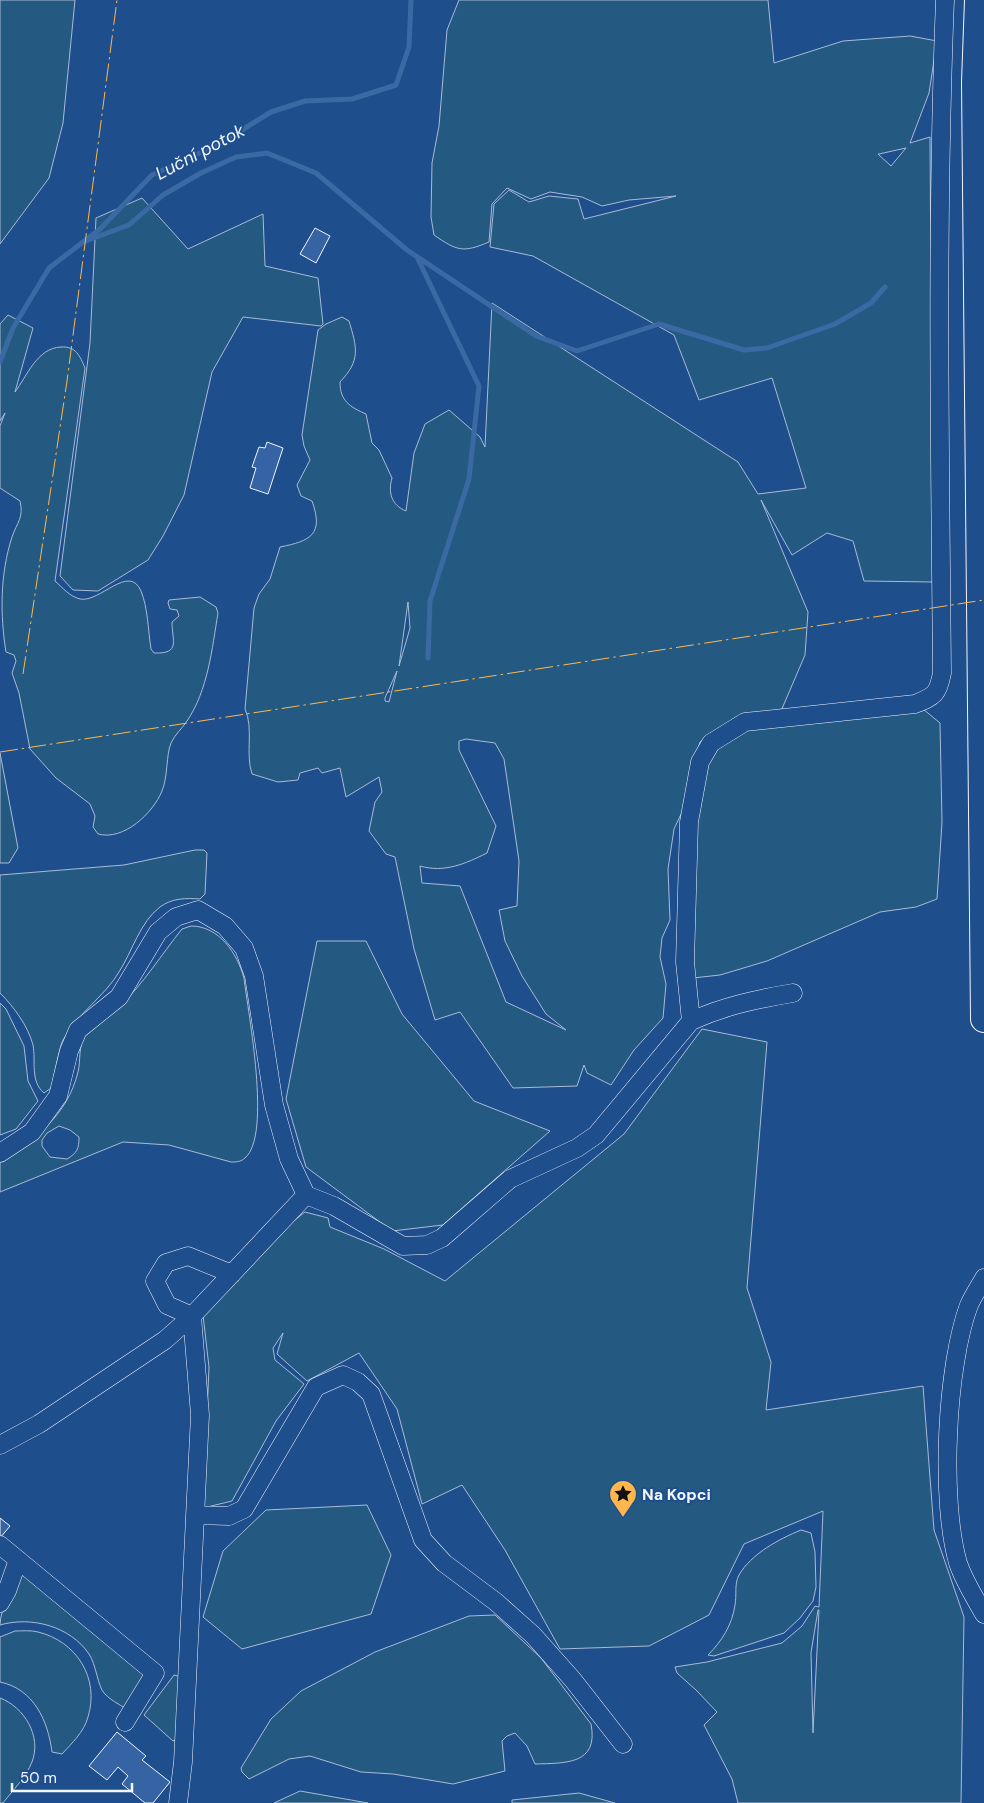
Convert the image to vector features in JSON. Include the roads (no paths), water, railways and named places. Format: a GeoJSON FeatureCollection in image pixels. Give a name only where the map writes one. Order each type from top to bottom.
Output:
{"type":"FeatureCollection","features":[{"type":"Feature","properties":{"kind":"highway"},"geometry":{"type":"LineString","coordinates":[[978,0],[975,82],[984,1019]]}},
{"type":"Feature","properties":{"kind":"street"},"geometry":{"type":"LineString","coordinates":[[691,1021],[685,962],[689,822],[700,762],[711,743],[745,722],[915,704],[931,697],[939,690],[942,673],[939,276],[941,117],[946,0]]}},
{"type":"Feature","properties":{"kind":"street"},"geometry":{"type":"LineString","coordinates":[[0,1153],[32,1132],[58,1096],[69,1051],[78,1030],[119,997],[158,932],[176,917],[198,910],[226,926],[244,948],[254,976],[274,1105],[289,1159],[306,1195],[334,1206],[403,1246],[427,1245],[442,1238],[510,1179],[577,1148],[596,1135],[691,1021],[750,1000],[793,993]]}},
{"type":"Feature","properties":{"kind":"street"},"geometry":{"type":"LineString","coordinates":[[0,1445],[38,1424],[165,1340],[192,1316],[306,1195]]}},
{"type":"Feature","properties":{"kind":"street"},"geometry":{"type":"LineString","coordinates":[[192,1316],[167,1305],[159,1289],[156,1281],[166,1263],[188,1256],[232,1274]]}},
{"type":"Feature","properties":{"kind":"street"},"geometry":{"type":"LineString","coordinates":[[984,1278],[969,1305],[955,1365],[949,1422],[949,1485],[952,1532],[958,1564],[984,1614]]}},
{"type":"Feature","properties":{"kind":"street"},"geometry":{"type":"LineString","coordinates":[[178,1803],[182,1779],[200,1415],[192,1316]]}},
{"type":"Feature","properties":{"kind":"street"},"geometry":{"type":"LineString","coordinates":[[195,1515],[229,1516],[244,1509],[316,1387],[343,1374],[358,1382],[370,1394],[423,1540],[444,1563],[496,1602],[533,1635],[573,1680],[623,1744]]}},
{"type":"Feature","properties":{"kind":"street"},"geometry":{"type":"LineString","coordinates":[[0,1545],[155,1673],[125,1722]]}},
{"type":"Feature","properties":{"kind":"street"},"geometry":{"type":"LineString","coordinates":[[0,1603],[7,1591],[18,1560]]}},
{"type":"Feature","properties":{"kind":"waterway","name":"Luční potok"},"geometry":{"type":"LineString","coordinates":[[0,362],[13,328],[49,268],[100,229],[152,175],[219,144],[271,112],[305,101],[352,99],[396,85],[409,47],[411,0]]}},
{"type":"Feature","properties":{"kind":"waterway"},"geometry":{"type":"LineString","coordinates":[[83,242],[129,225],[163,195],[201,173],[236,157],[267,153],[316,173],[407,250],[536,336],[577,351],[659,324],[744,350],[767,348],[835,324],[871,303],[885,287]]}},
{"type":"Feature","properties":{"kind":"waterway"},"geometry":{"type":"LineString","coordinates":[[417,257],[479,386],[469,479],[430,601],[428,658]]}},
{"type":"Feature","properties":{"kind":"place","name":"Na Kopci"},"geometry":{"type":"Point","coordinates":[623,1518]}}]}
